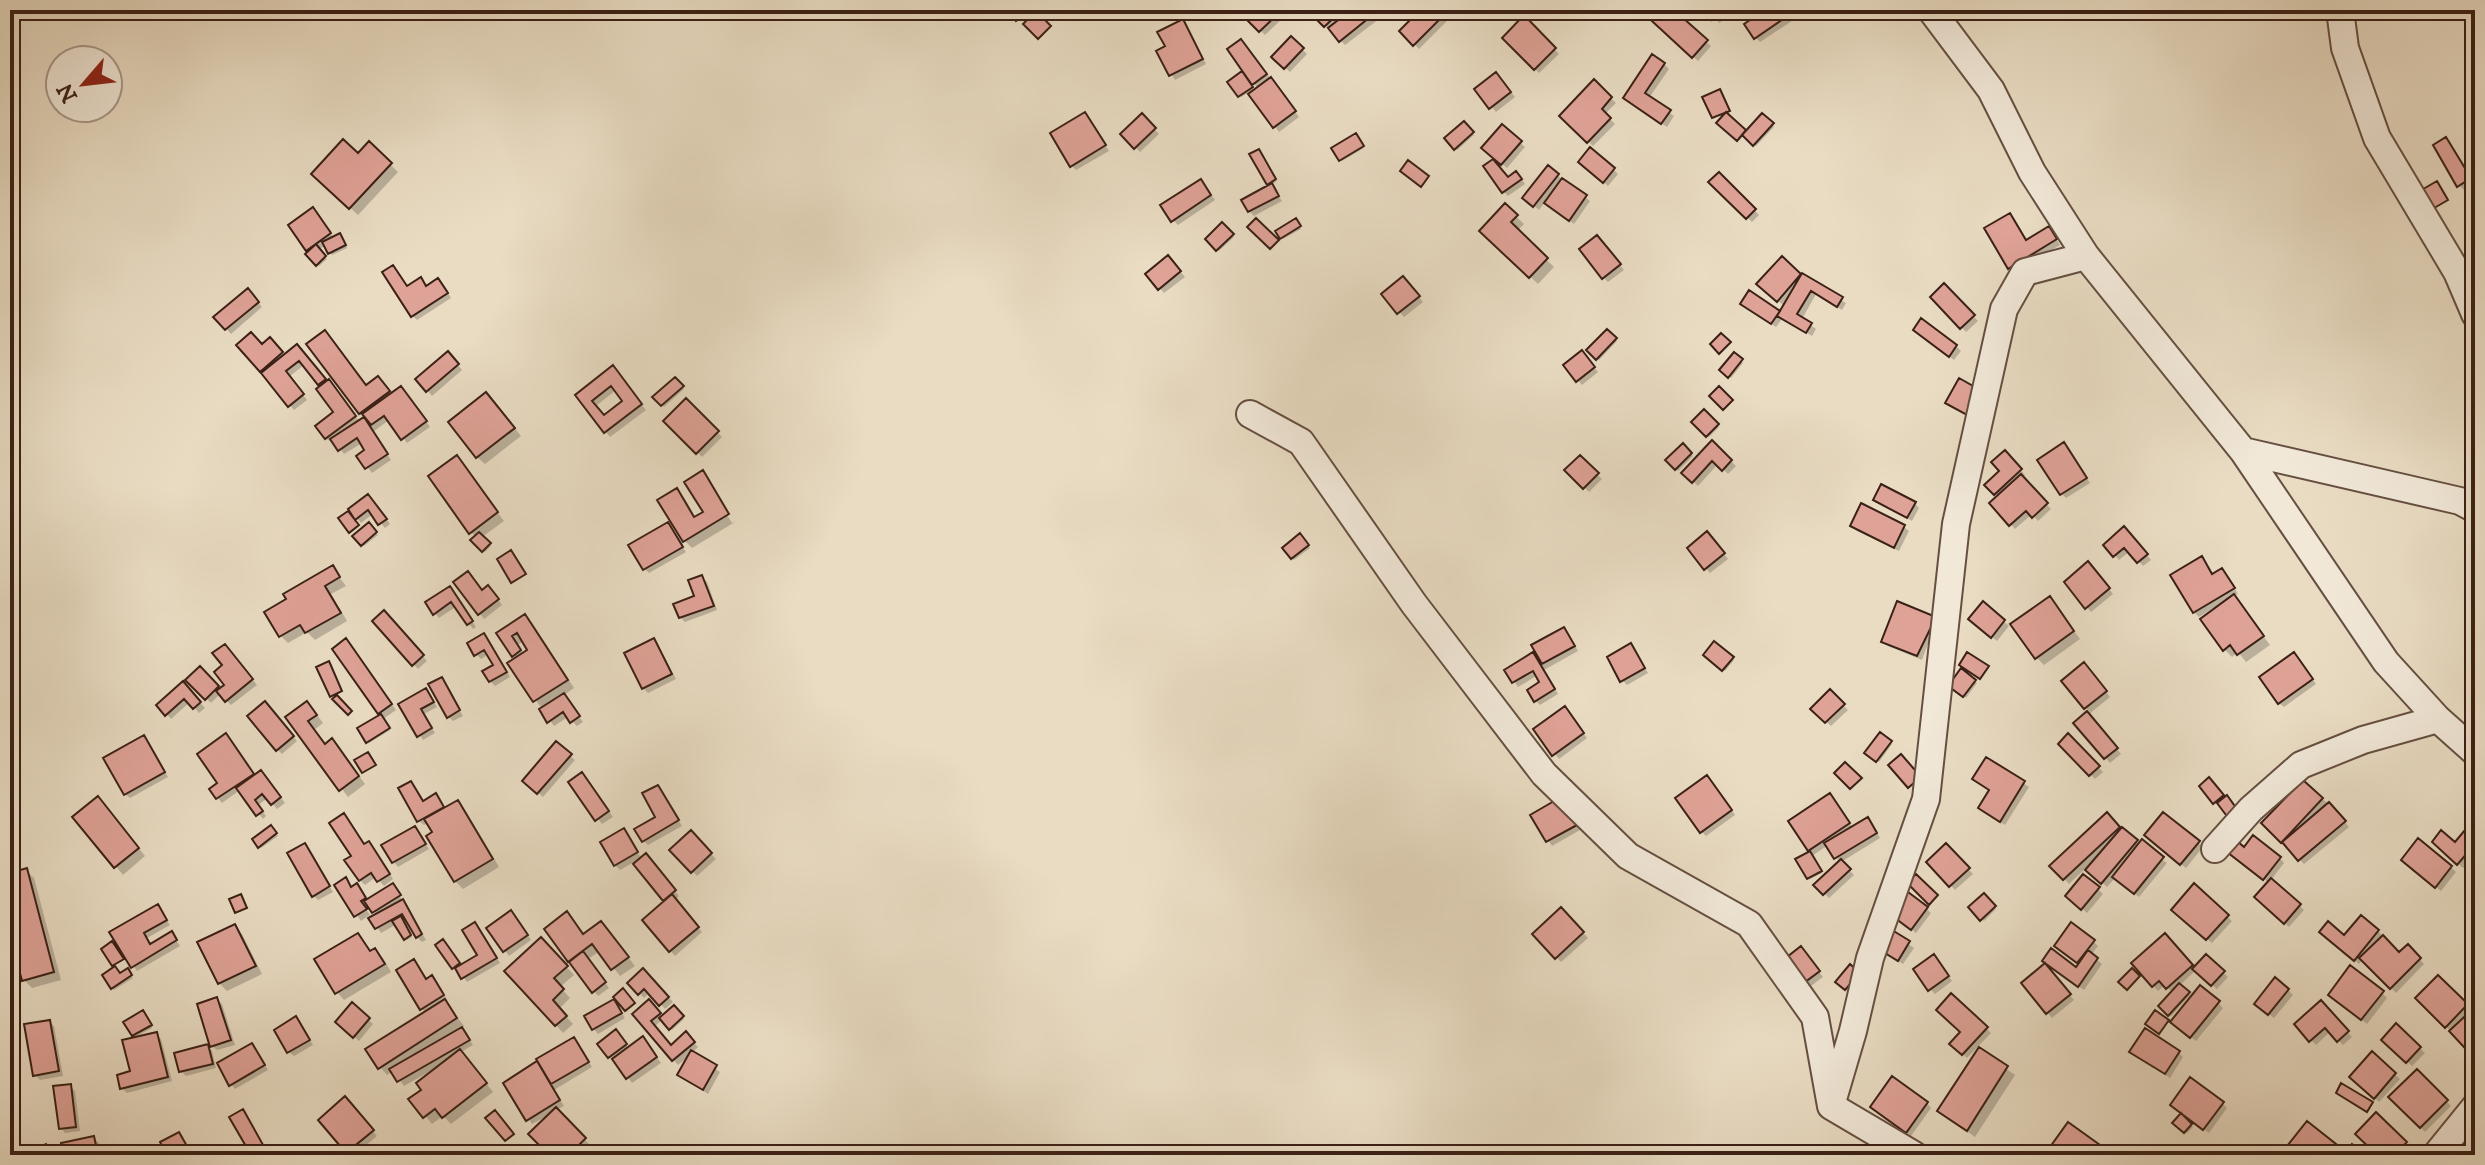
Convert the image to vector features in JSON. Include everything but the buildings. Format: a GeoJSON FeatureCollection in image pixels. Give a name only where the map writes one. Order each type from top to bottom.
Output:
{"type":"FeatureCollection","features":[{"type":"Feature","properties":{"kind":"street"},"geometry":{"type":"LineString","coordinates":[[1931,10],[1991,90],[2032,172],[2086,256],[2243,451],[2386,662],[2438,719],[2475,752]]}},
{"type":"Feature","properties":{"kind":"street"},"geometry":{"type":"LineString","coordinates":[[2340,10],[2345,48],[2377,138],[2457,272],[2475,314]]}},
{"type":"Feature","properties":{"kind":"street"},"geometry":{"type":"LineString","coordinates":[[1831,1106],[1870,958],[1926,799],[1956,524],[2004,309],[2025,272],[2086,256]]}},
{"type":"Feature","properties":{"kind":"street"},"geometry":{"type":"LineString","coordinates":[[1250,414],[1301,442],[1414,604],[1544,774],[1628,856],[1749,924],[1815,1017],[1831,1106],[1914,1155]]}},
{"type":"Feature","properties":{"kind":"street"},"geometry":{"type":"LineString","coordinates":[[2243,451],[2460,501],[2475,509]]}},
{"type":"Feature","properties":{"kind":"street"},"geometry":{"type":"LineString","coordinates":[[2215,849],[2251,809],[2301,765],[2363,740],[2438,719]]}},
{"type":"Feature","properties":{"kind":"street"},"geometry":{"type":"LineString","coordinates":[[2436,1155],[2475,1107]]}}]}
